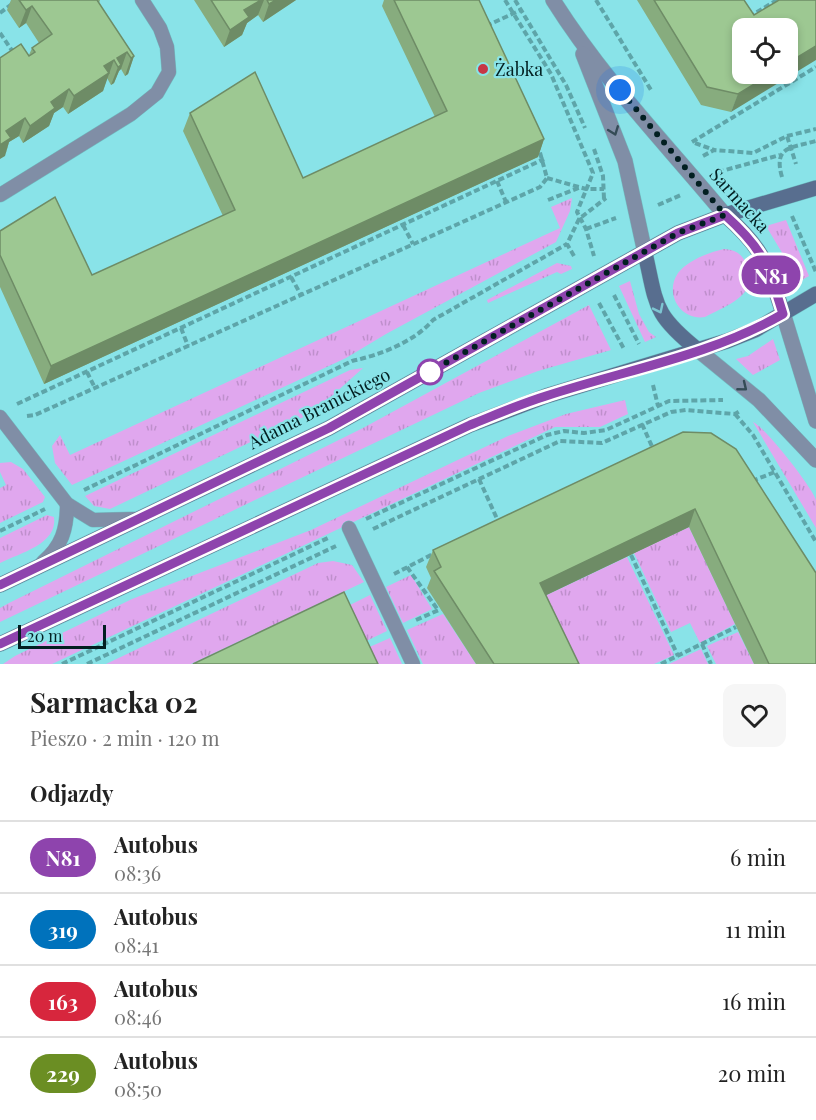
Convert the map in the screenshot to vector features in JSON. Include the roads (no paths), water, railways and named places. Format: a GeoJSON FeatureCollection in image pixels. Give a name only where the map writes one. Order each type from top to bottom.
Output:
{"type":"FeatureCollection","features":[{"type":"Feature","properties":{"kind":"main road","name":"Adama Branickiego"},"geometry":{"type":"LineString","coordinates":[[0,585],[329,428],[678,233],[725,215],[816,188]]}},
{"type":"Feature","properties":{"kind":"main road","name":"Sarmacka"},"geometry":{"type":"LineString","coordinates":[[725,215],[752,238],[767,264],[783,314]]}},
{"type":"Feature","properties":{"kind":"main road","name":"Sarmacka"},"geometry":{"type":"LineString","coordinates":[[645,253],[654,299],[660,314],[679,336],[698,350]]}},
{"type":"Feature","properties":{"kind":"main road"},"geometry":{"type":"LineString","coordinates":[[0,644],[470,425],[546,396],[698,350],[755,330],[816,294]]}},
{"type":"Feature","properties":{"kind":"street","name":"Sarmacka"},"geometry":{"type":"LineString","coordinates":[[553,0],[576,38],[665,147],[725,215]]}},
{"type":"Feature","properties":{"kind":"street","name":"Sarmacka"},"geometry":{"type":"LineString","coordinates":[[576,38],[622,151],[645,253]]}},
{"type":"Feature","properties":{"kind":"street","name":"Sarmacka"},"geometry":{"type":"LineString","coordinates":[[783,314],[816,421]]}},
{"type":"Feature","properties":{"kind":"street","name":"Sarmacka"},"geometry":{"type":"LineString","coordinates":[[698,350],[759,400],[816,460]]}},
{"type":"Feature","properties":{"kind":"lane"},"geometry":{"type":"LineString","coordinates":[[0,195],[131,114],[157,93],[169,72],[167,47],[160,28],[142,0]]}},
{"type":"Feature","properties":{"kind":"lane"},"geometry":{"type":"LineString","coordinates":[[5,412],[66,501],[93,520],[137,519]]}},
{"type":"Feature","properties":{"kind":"lane"},"geometry":{"type":"LineString","coordinates":[[39,566],[54,553],[61,542],[66,529],[66,501]]}},
{"type":"Feature","properties":{"kind":"lane"},"geometry":{"type":"LineString","coordinates":[[349,528],[413,664]]}},
{"type":"Feature","properties":{"kind":"place","name":"Żabka"},"geometry":{"type":"Point","coordinates":[483,69]}}]}
